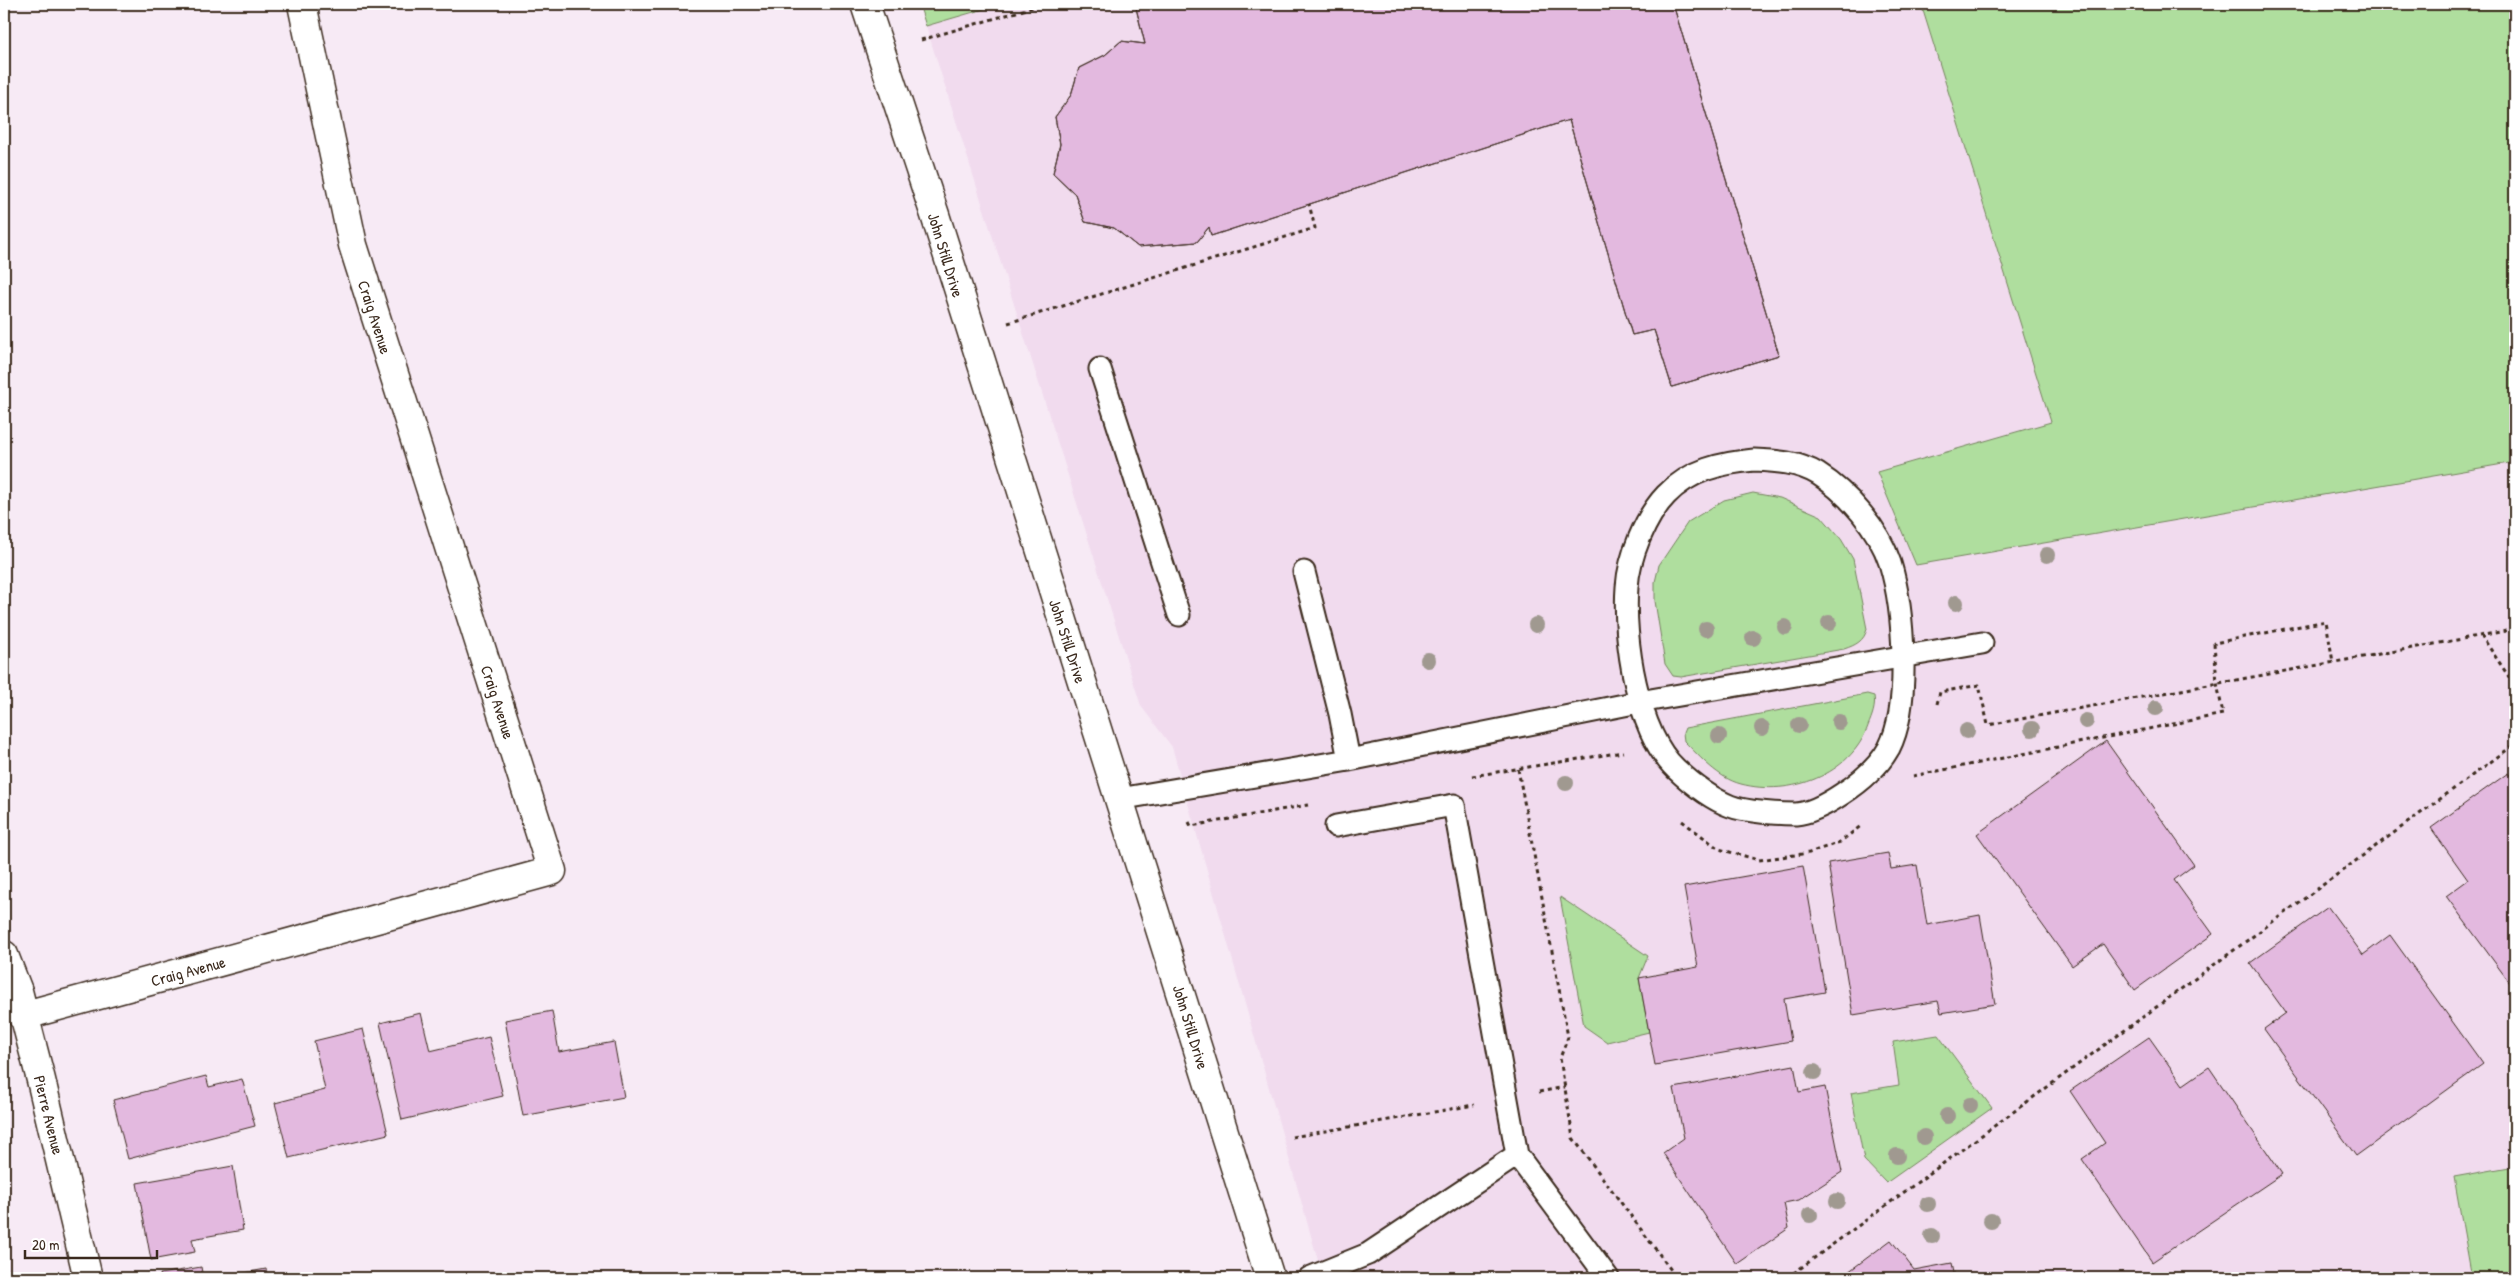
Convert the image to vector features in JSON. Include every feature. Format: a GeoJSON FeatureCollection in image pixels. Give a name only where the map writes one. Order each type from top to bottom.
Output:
{"type":"FeatureCollection","features":[{"type":"Feature","properties":{"kind":"street","name":"Craig Avenue"},"geometry":{"type":"LineString","coordinates":[[22,1016],[552,872],[353,246],[302,4]]}},
{"type":"Feature","properties":{"kind":"street","name":"John Still Drive"},"geometry":{"type":"LineString","coordinates":[[865,4],[934,215],[1270,1278]]}},
{"type":"Feature","properties":{"kind":"street","name":"Pierre Avenue"},"geometry":{"type":"LineString","coordinates":[[4,954],[18,991],[22,1016],[41,1080],[88,1278]]}},
{"type":"Feature","properties":{"kind":"lane"},"geometry":{"type":"LineString","coordinates":[[1100,369],[1179,615]]}},
{"type":"Feature","properties":{"kind":"lane"},"geometry":{"type":"LineString","coordinates":[[1754,460],[1798,465],[1816,473],[1851,502],[1872,528],[1890,562],[1899,607],[1903,655],[1900,713],[1888,749],[1860,782],[1830,801],[1799,814],[1732,807],[1703,790],[1674,767],[1655,738],[1639,702],[1628,641],[1627,586],[1635,555],[1646,527],[1666,495],[1695,474],[1724,463],[1754,460]]}},
{"type":"Feature","properties":{"kind":"lane"},"geometry":{"type":"LineString","coordinates":[[1304,572],[1340,714],[1348,760]]}},
{"type":"Feature","properties":{"kind":"lane"},"geometry":{"type":"LineString","coordinates":[[1119,800],[1348,760],[1639,702],[1903,655],[1982,643]]}},
{"type":"Feature","properties":{"kind":"lane"},"geometry":{"type":"LineString","coordinates":[[1336,826],[1454,805],[1517,1155],[1608,1278]]}},
{"type":"Feature","properties":{"kind":"lane"},"geometry":{"type":"LineString","coordinates":[[1309,1278],[1368,1254],[1517,1155]]}},
{"type":"Feature","properties":{"kind":"path"},"geometry":{"type":"LineString","coordinates":[[922,40],[1044,4]]}},
{"type":"Feature","properties":{"kind":"path"},"geometry":{"type":"LineString","coordinates":[[1008,323],[1315,228],[1308,204]]}},
{"type":"Feature","properties":{"kind":"path"},"geometry":{"type":"LineString","coordinates":[[1910,776],[2223,714],[2217,683],[2214,643],[2326,621],[2333,662]]}},
{"type":"Feature","properties":{"kind":"path"},"geometry":{"type":"LineString","coordinates":[[2481,635],[2515,686]]}},
{"type":"Feature","properties":{"kind":"path"},"geometry":{"type":"LineString","coordinates":[[1787,1278],[2515,744]]}},
{"type":"Feature","properties":{"kind":"path"},"geometry":{"type":"LineString","coordinates":[[1518,769],[1568,1037],[1560,1058],[1573,1138],[1677,1278]]}},
{"type":"Feature","properties":{"kind":"path"},"geometry":{"type":"LineString","coordinates":[[1292,1137],[1564,1087]]}},
{"type":"Feature","properties":{"kind":"shaded area"},"geometry":{"type":"Polygon","coordinates":[[[919,4],[2515,4],[2515,1278],[1323,1278],[1172,747],[1141,706],[919,4]]]}},
{"type":"Feature","properties":{"kind":"green space"},"geometry":{"type":"Polygon","coordinates":[[[919,4],[1001,4],[926,26],[919,4]]]}},
{"type":"Feature","properties":{"kind":"green space"},"geometry":{"type":"Polygon","coordinates":[[[1921,4],[2515,4],[2515,472],[2509,463],[1916,565],[1877,472],[2051,422],[1921,4]]]}},
{"type":"Feature","properties":{"kind":"green space"},"geometry":{"type":"Polygon","coordinates":[[[1753,493],[1780,498],[1821,516],[1841,539],[1853,559],[1867,629],[1866,633],[1859,642],[1844,649],[1681,677],[1673,676],[1665,664],[1655,601],[1655,582],[1659,565],[1688,522],[1724,500],[1753,493]]]}},
{"type":"Feature","properties":{"kind":"green space"},"geometry":{"type":"Polygon","coordinates":[[[1867,694],[1874,696],[1874,708],[1860,743],[1848,758],[1833,769],[1816,778],[1798,784],[1760,787],[1733,781],[1710,767],[1684,741],[1683,733],[1685,728],[1867,694]]]}},
{"type":"Feature","properties":{"kind":"green space"},"geometry":{"type":"Polygon","coordinates":[[[1560,897],[1648,956],[1639,978],[1649,1032],[1607,1042],[1584,1026],[1560,897]]]}},
{"type":"Feature","properties":{"kind":"green space"},"geometry":{"type":"Polygon","coordinates":[[[1938,1035],[1992,1108],[1886,1183],[1864,1160],[1851,1093],[1899,1085],[1893,1042],[1938,1035]]]}},
{"type":"Feature","properties":{"kind":"green space"},"geometry":{"type":"Polygon","coordinates":[[[2515,1166],[2515,1278],[2472,1278],[2454,1177],[2515,1166]]]}},
{"type":"Feature","properties":{"kind":"building"},"geometry":{"type":"Polygon","coordinates":[[[1135,4],[1673,4],[1779,355],[1672,387],[1654,330],[1632,335],[1569,120],[1211,236],[1209,227],[1197,242],[1138,247],[1114,228],[1085,222],[1075,194],[1053,173],[1060,144],[1055,117],[1071,95],[1079,68],[1105,55],[1121,41],[1145,44],[1135,4]]]}},
{"type":"Feature","properties":{"kind":"building"},"geometry":{"type":"Polygon","coordinates":[[[1135,4],[1673,4],[1779,355],[1672,387],[1654,330],[1632,335],[1569,120],[1211,236],[1209,227],[1197,242],[1138,247],[1114,228],[1085,222],[1075,194],[1053,173],[1060,144],[1055,117],[1071,95],[1079,68],[1105,55],[1121,41],[1145,44],[1135,4]]]}},
{"type":"Feature","properties":{"kind":"building"},"geometry":{"type":"Polygon","coordinates":[[[2106,741],[2194,865],[2174,880],[2213,934],[2135,990],[2103,944],[2072,966],[1977,834],[2106,741]]]}},
{"type":"Feature","properties":{"kind":"building"},"geometry":{"type":"Polygon","coordinates":[[[2508,773],[2515,782],[2515,990],[2446,896],[2468,880],[2431,828],[2508,773]]]}},
{"type":"Feature","properties":{"kind":"building"},"geometry":{"type":"Polygon","coordinates":[[[1888,853],[1891,869],[1917,865],[1927,925],[1980,915],[1995,1004],[1941,1013],[1938,1001],[1853,1015],[1828,863],[1888,853]]]}},
{"type":"Feature","properties":{"kind":"building"},"geometry":{"type":"Polygon","coordinates":[[[1803,866],[1825,992],[1784,999],[1791,1041],[1655,1065],[1639,978],[1698,967],[1684,887],[1803,866]]]}},
{"type":"Feature","properties":{"kind":"building"},"geometry":{"type":"Polygon","coordinates":[[[2328,907],[2363,955],[2390,935],[2483,1064],[2356,1156],[2264,1029],[2286,1013],[2250,963],[2328,907]]]}},
{"type":"Feature","properties":{"kind":"building"},"geometry":{"type":"Polygon","coordinates":[[[552,1011],[559,1052],[614,1042],[624,1097],[523,1116],[505,1020],[552,1011]]]}},
{"type":"Feature","properties":{"kind":"building"},"geometry":{"type":"Polygon","coordinates":[[[421,1013],[430,1051],[489,1037],[503,1096],[402,1120],[380,1023],[421,1013]]]}},
{"type":"Feature","properties":{"kind":"building"},"geometry":{"type":"Polygon","coordinates":[[[363,1029],[388,1134],[289,1158],[275,1103],[325,1090],[314,1041],[363,1029]]]}},
{"type":"Feature","properties":{"kind":"building"},"geometry":{"type":"Polygon","coordinates":[[[2149,1037],[2183,1085],[2209,1067],[2282,1174],[2152,1262],[2082,1159],[2105,1143],[2070,1091],[2149,1037]]]}},
{"type":"Feature","properties":{"kind":"building"},"geometry":{"type":"Polygon","coordinates":[[[1794,1065],[1799,1092],[1825,1087],[1842,1172],[1799,1200],[1784,1203],[1789,1228],[1737,1264],[1663,1153],[1684,1138],[1674,1088],[1794,1065]]]}},
{"type":"Feature","properties":{"kind":"building"},"geometry":{"type":"Polygon","coordinates":[[[206,1076],[209,1087],[242,1079],[255,1126],[128,1159],[113,1100],[206,1076]]]}},
{"type":"Feature","properties":{"kind":"building"},"geometry":{"type":"Polygon","coordinates":[[[233,1166],[243,1230],[192,1239],[195,1252],[151,1260],[137,1183],[233,1166]]]}},
{"type":"Feature","properties":{"kind":"building"},"geometry":{"type":"Polygon","coordinates":[[[1891,1240],[1914,1270],[1952,1263],[1955,1278],[1840,1278],[1891,1240]]]}},
{"type":"Feature","properties":{"kind":"building"},"geometry":{"type":"Polygon","coordinates":[[[201,1267],[203,1278],[161,1278],[160,1274],[201,1267]]]}},
{"type":"Feature","properties":{"kind":"building"},"geometry":{"type":"Polygon","coordinates":[[[266,1269],[268,1278],[217,1278],[266,1269]]]}}]}
